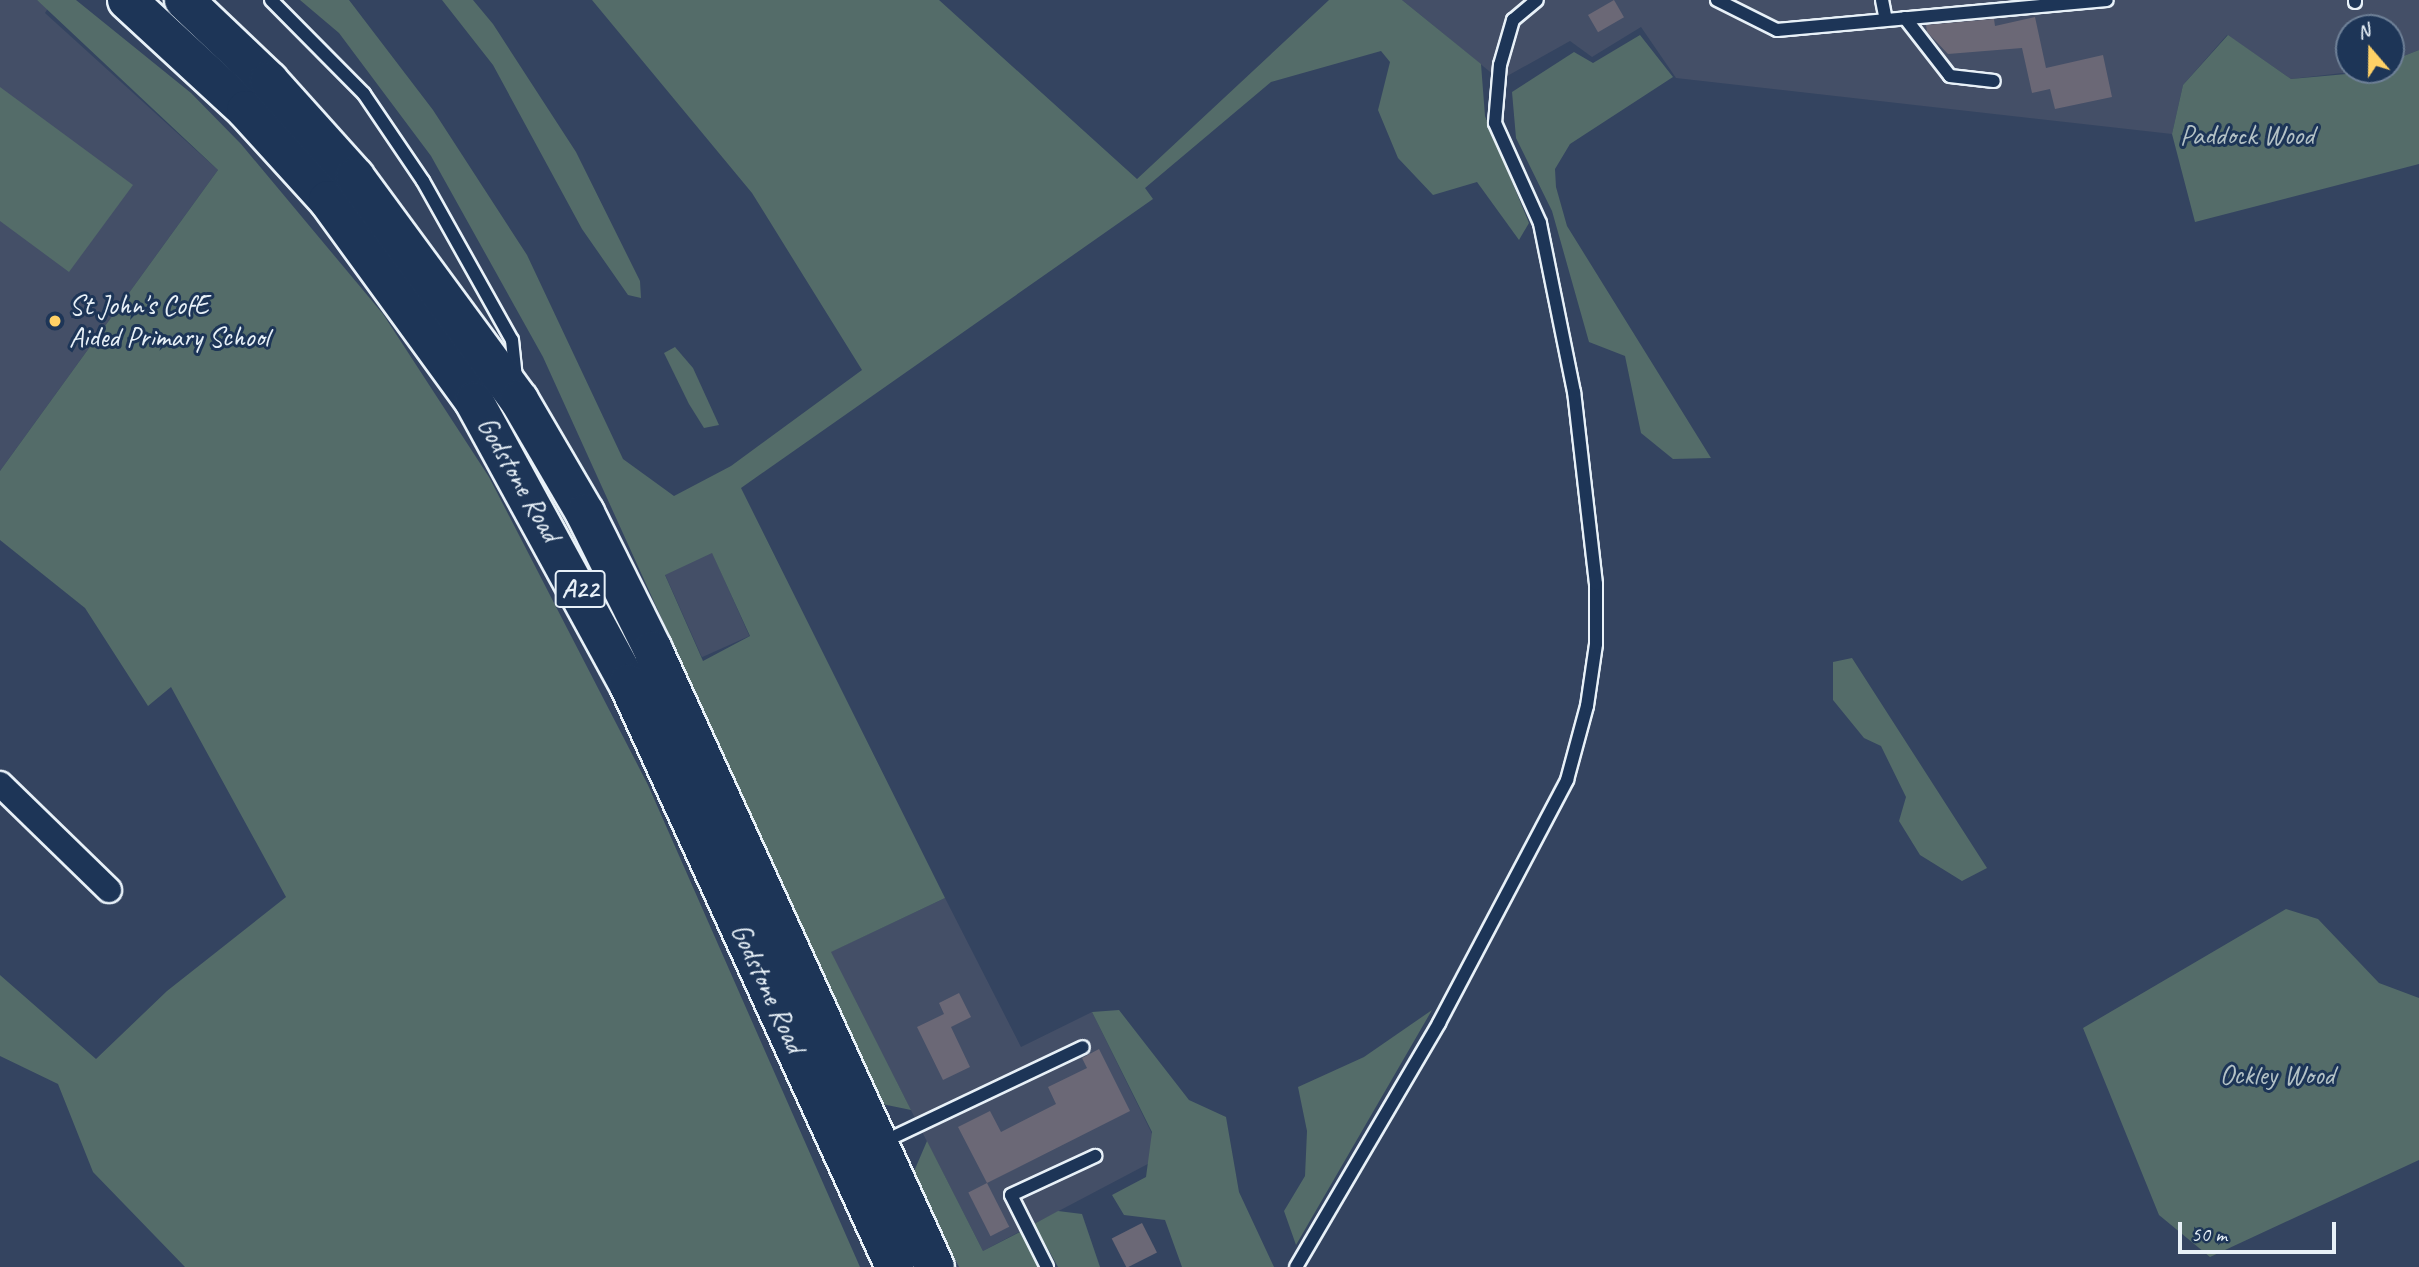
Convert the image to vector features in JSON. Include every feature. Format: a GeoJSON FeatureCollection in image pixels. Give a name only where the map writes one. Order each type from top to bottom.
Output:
{"type":"FeatureCollection","features":[{"type":"Feature","properties":{"kind":"highway","name":"Godstone Road"},"geometry":{"type":"LineString","coordinates":[[127,0],[246,110],[328,200],[474,401],[628,683],[925,1262]]}},
{"type":"Feature","properties":{"kind":"highway","name":"Godstone Road"},"geometry":{"type":"LineString","coordinates":[[184,0],[269,81],[355,177],[519,400],[585,513],[653,650],[879,1143],[925,1262]]}},
{"type":"Feature","properties":{"kind":"street"},"geometry":{"type":"LineString","coordinates":[[0,784],[109,890]]}},
{"type":"Feature","properties":{"kind":"lane"},"geometry":{"type":"LineString","coordinates":[[271,0],[364,94],[423,181],[512,340],[519,400]]}},
{"type":"Feature","properties":{"kind":"lane"},"geometry":{"type":"LineString","coordinates":[[1296,1267],[1439,1023],[1561,792],[1587,706],[1597,644],[1596,584],[1574,393],[1541,223],[1495,123],[1500,65],[1513,20],[1537,0]]}},
{"type":"Feature","properties":{"kind":"lane"},"geometry":{"type":"LineString","coordinates":[[1717,0],[1743,7],[1777,30],[2024,3],[2063,9],[2107,0]]}},
{"type":"Feature","properties":{"kind":"lane"},"geometry":{"type":"LineString","coordinates":[[1882,0],[1886,20]]}},
{"type":"Feature","properties":{"kind":"lane"},"geometry":{"type":"LineString","coordinates":[[1905,18],[1950,76],[1994,81]]}},
{"type":"Feature","properties":{"kind":"lane"},"geometry":{"type":"LineString","coordinates":[[879,1143],[1083,1047]]}},
{"type":"Feature","properties":{"kind":"lane"},"geometry":{"type":"LineString","coordinates":[[1047,1267],[1011,1195],[1095,1156]]}},
{"type":"Feature","properties":{"kind":"shaded area","name":"St John's CofE Aided Primary School"},"geometry":{"type":"Polygon","coordinates":[[[0,0],[37,0],[48,8],[45,13],[218,170],[0,471],[0,0]]]}},
{"type":"Feature","properties":{"kind":"shaded area"},"geometry":{"type":"Polygon","coordinates":[[[1402,0],[2419,0],[2419,50],[2405,56],[2405,14],[2335,14],[2335,74],[2291,79],[2227,35],[2183,85],[2172,134],[1676,78],[1641,27],[1592,57],[1570,41],[1500,80],[1402,0]]]}},
{"type":"Feature","properties":{"kind":"shaded area"},"geometry":{"type":"Polygon","coordinates":[[[712,552],[749,636],[702,657],[664,573],[712,552]]]}},
{"type":"Feature","properties":{"kind":"shaded area"},"geometry":{"type":"Polygon","coordinates":[[[945,898],[1021,1047],[1092,1012],[1163,1156],[983,1251],[830,952],[945,898]]]}},
{"type":"Feature","properties":{"kind":"green space"},"geometry":{"type":"Polygon","coordinates":[[[37,0],[76,0],[191,93],[241,144],[383,314],[489,477],[648,785],[860,1267],[185,1267],[93,1172],[58,1084],[0,1056],[0,975],[96,1059],[167,991],[286,897],[171,687],[148,706],[85,608],[0,540],[0,471],[218,170],[37,0]]]}},
{"type":"Feature","properties":{"kind":"green space"},"geometry":{"type":"Polygon","coordinates":[[[300,0],[349,0],[433,110],[527,255],[623,459],[674,496],[731,466],[862,370],[752,193],[592,0],[939,0],[1137,179],[1329,0],[1402,0],[1481,64],[1485,116],[1529,223],[1519,240],[1477,182],[1433,195],[1398,158],[1378,110],[1390,62],[1381,51],[1271,82],[1145,188],[1153,199],[741,488],[945,898],[831,952],[911,1110],[882,1104],[543,357],[431,156],[339,33],[300,0]],[[712,553],[665,575],[703,661],[750,636],[712,553]]]}},
{"type":"Feature","properties":{"kind":"green space"},"geometry":{"type":"Polygon","coordinates":[[[442,0],[473,0],[493,24],[576,152],[640,281],[641,298],[628,295],[582,229],[493,65],[442,0]]]}},
{"type":"Feature","properties":{"kind":"green space"},"geometry":{"type":"Polygon","coordinates":[[[1640,35],[1673,77],[1570,144],[1555,169],[1556,187],[1567,226],[1711,458],[1673,459],[1641,433],[1625,356],[1589,342],[1552,211],[1516,138],[1512,92],[1574,52],[1593,63],[1640,35]]]}},
{"type":"Feature","properties":{"kind":"green space","name":"Paddock Wood"},"geometry":{"type":"Polygon","coordinates":[[[2228,35],[2291,79],[2335,75],[2335,84],[2405,84],[2405,56],[2419,50],[2419,164],[2195,222],[2172,134],[2183,85],[2228,35]]]}},
{"type":"Feature","properties":{"kind":"green space"},"geometry":{"type":"Polygon","coordinates":[[[0,87],[133,185],[69,272],[0,221],[0,87]]]}},
{"type":"Feature","properties":{"kind":"green space"},"geometry":{"type":"Polygon","coordinates":[[[675,347],[693,368],[719,425],[704,428],[689,404],[664,353],[675,347]]]}},
{"type":"Feature","properties":{"kind":"green space"},"geometry":{"type":"Polygon","coordinates":[[[1852,658],[1987,868],[1962,881],[1920,855],[1899,821],[1906,797],[1881,746],[1864,738],[1833,700],[1833,662],[1852,658]]]}},
{"type":"Feature","properties":{"kind":"green space","name":"Ockley Wood"},"geometry":{"type":"Polygon","coordinates":[[[2286,909],[2318,919],[2379,983],[2419,998],[2419,1160],[2210,1257],[2159,1215],[2083,1028],[2286,909]]]}},
{"type":"Feature","properties":{"kind":"green space"},"geometry":{"type":"Polygon","coordinates":[[[1119,1010],[1189,1100],[1226,1117],[1239,1192],[1274,1267],[1182,1267],[1165,1220],[1124,1215],[1112,1195],[1146,1177],[1152,1132],[1092,1012],[1119,1010]]]}},
{"type":"Feature","properties":{"kind":"green space"},"geometry":{"type":"Polygon","coordinates":[[[1432,1010],[1296,1245],[1284,1211],[1305,1176],[1307,1131],[1298,1087],[1364,1057],[1432,1010]]]}},
{"type":"Feature","properties":{"kind":"green space"},"geometry":{"type":"Polygon","coordinates":[[[927,1141],[983,1251],[1020,1232],[1038,1267],[959,1267],[912,1176],[927,1141]]]}},
{"type":"Feature","properties":{"kind":"green space"},"geometry":{"type":"Polygon","coordinates":[[[1058,1211],[1082,1214],[1100,1267],[1058,1267],[1034,1224],[1058,1211]]]}},
{"type":"Feature","properties":{"kind":"building"},"geometry":{"type":"Polygon","coordinates":[[[1614,0],[1624,17],[1598,32],[1588,15],[1614,0]]]}},
{"type":"Feature","properties":{"kind":"building"},"geometry":{"type":"Polygon","coordinates":[[[2035,17],[2046,68],[2103,55],[2112,97],[2055,109],[2050,89],[2032,93],[2022,48],[1948,54],[1927,32],[1926,25],[1994,19],[1995,26],[2035,17]]]}},
{"type":"Feature","properties":{"kind":"building"},"geometry":{"type":"Polygon","coordinates":[[[959,993],[971,1017],[951,1027],[970,1067],[943,1080],[917,1027],[944,1014],[939,1003],[959,993]]]}},
{"type":"Feature","properties":{"kind":"building"},"geometry":{"type":"Polygon","coordinates":[[[1099,1049],[1130,1111],[987,1183],[958,1127],[990,1111],[1001,1132],[1056,1104],[1048,1087],[1087,1068],[1082,1058],[1099,1049]]]}},
{"type":"Feature","properties":{"kind":"building"},"geometry":{"type":"Polygon","coordinates":[[[987,1183],[1009,1227],[991,1236],[968,1193],[987,1183]]]}},
{"type":"Feature","properties":{"kind":"building"},"geometry":{"type":"Polygon","coordinates":[[[1142,1223],[1157,1252],[1126,1267],[1112,1238],[1142,1223]]]}},
{"type":"Feature","properties":{"kind":"place","name":"St John's CofE Aided Primary School"},"geometry":{"type":"Point","coordinates":[55,321]}}]}
